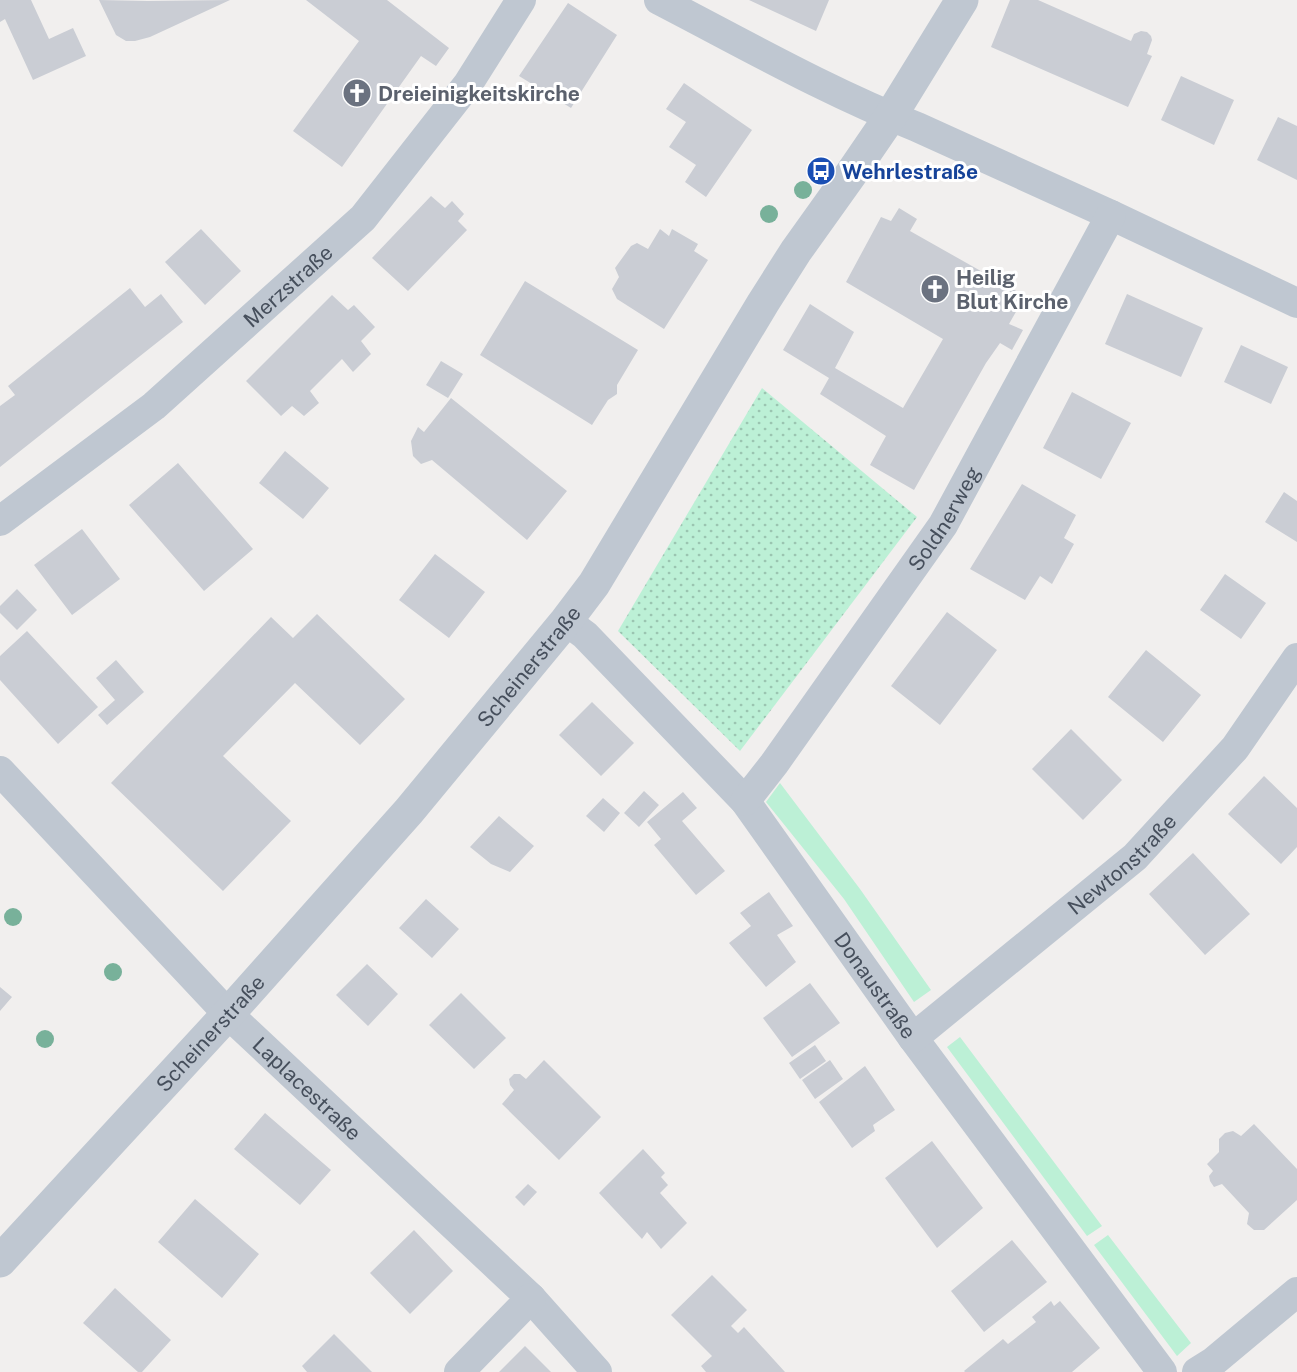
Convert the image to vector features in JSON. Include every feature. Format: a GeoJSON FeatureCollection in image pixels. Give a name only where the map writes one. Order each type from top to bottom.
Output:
{"type":"FeatureCollection","features":[{"type":"Feature","properties":{"kind":"street","name":"Merzstraße"},"geometry":{"type":"LineString","coordinates":[[0,520],[154,406],[363,219],[468,84],[521,0]]}},
{"type":"Feature","properties":{"kind":"street"},"geometry":{"type":"LineString","coordinates":[[659,0],[890,117],[1112,215],[1297,303]]}},
{"type":"Feature","properties":{"kind":"street","name":"Scheinerstraße"},"geometry":{"type":"LineString","coordinates":[[0,1261],[228,1014],[409,811],[566,621],[594,584],[796,251],[890,117],[962,0]]}},
{"type":"Feature","properties":{"kind":"street","name":"Soldnerweg"},"geometry":{"type":"LineString","coordinates":[[745,801],[774,764],[943,525],[1112,215]]}},
{"type":"Feature","properties":{"kind":"street","name":"Donaustraße"},"geometry":{"type":"LineString","coordinates":[[566,621],[585,635],[745,801],[913,1038],[1162,1372]]}},
{"type":"Feature","properties":{"kind":"street","name":"Newtonstraße"},"geometry":{"type":"LineString","coordinates":[[913,1038],[1135,857],[1235,748],[1297,658]]}},
{"type":"Feature","properties":{"kind":"street","name":"Laplacestraße"},"geometry":{"type":"LineString","coordinates":[[0,771],[228,1014],[531,1298],[597,1372]]}},
{"type":"Feature","properties":{"kind":"street"},"geometry":{"type":"LineString","coordinates":[[1197,1372],[1213,1362],[1297,1292]]}},
{"type":"Feature","properties":{"kind":"street"},"geometry":{"type":"LineString","coordinates":[[459,1372],[531,1298]]}},
{"type":"Feature","properties":{"kind":"green space"},"geometry":{"type":"Polygon","coordinates":[[[762,388],[917,517],[740,751],[618,631],[762,388]]]}},
{"type":"Feature","properties":{"kind":"green space"},"geometry":{"type":"Polygon","coordinates":[[[780,783],[860,889],[931,990],[914,1002],[844,899],[766,802],[780,783]]]}},
{"type":"Feature","properties":{"kind":"green space"},"geometry":{"type":"Polygon","coordinates":[[[960,1037],[1102,1226],[1087,1236],[947,1047],[960,1037]]]}},
{"type":"Feature","properties":{"kind":"green space"},"geometry":{"type":"Polygon","coordinates":[[[1108,1235],[1191,1343],[1177,1356],[1094,1245],[1108,1235]]]}},
{"type":"Feature","properties":{"kind":"building"},"geometry":{"type":"Polygon","coordinates":[[[0,0],[31,0],[49,39],[73,28],[86,56],[33,80],[5,19],[0,22],[0,0]]]}},
{"type":"Feature","properties":{"kind":"building"},"geometry":{"type":"Polygon","coordinates":[[[99,0],[230,0],[150,37],[126,41],[116,35],[99,0]]]}},
{"type":"Feature","properties":{"kind":"building","name":"Dreieinigkeitskirche"},"geometry":{"type":"Polygon","coordinates":[[[306,0],[387,0],[449,48],[436,66],[421,56],[342,167],[293,131],[359,41],[306,0]]]}},
{"type":"Feature","properties":{"kind":"building"},"geometry":{"type":"Polygon","coordinates":[[[749,0],[829,0],[816,31],[749,0]]]}},
{"type":"Feature","properties":{"kind":"building"},"geometry":{"type":"Polygon","coordinates":[[[1010,0],[1038,0],[1131,41],[1134,34],[1141,31],[1147,32],[1152,40],[1147,54],[1152,56],[1128,107],[991,47],[1010,0]]]}},
{"type":"Feature","properties":{"kind":"building"},"geometry":{"type":"Polygon","coordinates":[[[568,3],[617,35],[571,108],[519,76],[568,3]]]}},
{"type":"Feature","properties":{"kind":"building"},"geometry":{"type":"Polygon","coordinates":[[[1181,76],[1234,100],[1214,145],[1161,120],[1181,76]]]}},
{"type":"Feature","properties":{"kind":"building"},"geometry":{"type":"Polygon","coordinates":[[[684,83],[752,130],[706,197],[685,182],[696,165],[669,147],[686,122],[666,109],[684,83]]]}},
{"type":"Feature","properties":{"kind":"building"},"geometry":{"type":"Polygon","coordinates":[[[1278,117],[1297,126],[1297,180],[1257,160],[1278,117]]]}},
{"type":"Feature","properties":{"kind":"building"},"geometry":{"type":"Polygon","coordinates":[[[431,196],[445,208],[452,201],[464,214],[458,221],[467,230],[408,291],[372,258],[431,196]]]}},
{"type":"Feature","properties":{"kind":"building"},"geometry":{"type":"Polygon","coordinates":[[[899,208],[917,219],[910,231],[1025,296],[1009,324],[1023,330],[1012,350],[1000,343],[986,363],[914,490],[870,465],[886,436],[820,394],[829,378],[783,350],[810,304],[854,332],[835,368],[903,408],[943,339],[846,282],[881,217],[891,221],[899,208]]]}},
{"type":"Feature","properties":{"kind":"building"},"geometry":{"type":"Polygon","coordinates":[[[201,229],[241,271],[205,305],[165,262],[201,229]]]}},
{"type":"Feature","properties":{"kind":"building"},"geometry":{"type":"Polygon","coordinates":[[[660,229],[669,236],[672,229],[698,244],[694,251],[708,260],[664,329],[617,299],[612,289],[619,277],[615,268],[631,246],[637,243],[648,249],[660,229]]]}},
{"type":"Feature","properties":{"kind":"building"},"geometry":{"type":"Polygon","coordinates":[[[525,281],[638,350],[617,385],[617,394],[608,400],[592,425],[480,355],[525,281]]]}},
{"type":"Feature","properties":{"kind":"building"},"geometry":{"type":"Polygon","coordinates":[[[130,288],[145,307],[161,294],[183,322],[0,467],[0,406],[15,395],[8,386],[130,288]]]}},
{"type":"Feature","properties":{"kind":"building"},"geometry":{"type":"Polygon","coordinates":[[[1127,294],[1203,328],[1181,377],[1105,344],[1127,294]]]}},
{"type":"Feature","properties":{"kind":"building"},"geometry":{"type":"Polygon","coordinates":[[[332,295],[348,310],[354,305],[375,327],[361,341],[371,354],[353,372],[342,359],[310,391],[319,403],[304,416],[292,406],[281,416],[246,381],[332,295]]]}},
{"type":"Feature","properties":{"kind":"building"},"geometry":{"type":"Polygon","coordinates":[[[1241,345],[1288,367],[1271,404],[1224,382],[1241,345]]]}},
{"type":"Feature","properties":{"kind":"building"},"geometry":{"type":"Polygon","coordinates":[[[441,361],[463,374],[448,398],[426,385],[441,361]]]}},
{"type":"Feature","properties":{"kind":"building"},"geometry":{"type":"Polygon","coordinates":[[[1072,392],[1131,423],[1101,479],[1043,448],[1072,392]]]}},
{"type":"Feature","properties":{"kind":"building"},"geometry":{"type":"Polygon","coordinates":[[[451,398],[567,491],[527,540],[432,460],[421,464],[413,456],[411,441],[418,427],[424,432],[451,398]]]}},
{"type":"Feature","properties":{"kind":"building"},"geometry":{"type":"Polygon","coordinates":[[[285,451],[329,488],[303,519],[259,483],[285,451]]]}},
{"type":"Feature","properties":{"kind":"building"},"geometry":{"type":"Polygon","coordinates":[[[178,463],[253,549],[204,591],[129,505],[178,463]]]}},
{"type":"Feature","properties":{"kind":"building"},"geometry":{"type":"Polygon","coordinates":[[[1022,484],[1076,515],[1064,538],[1074,544],[1052,584],[1040,576],[1025,600],[970,569],[1022,484]]]}},
{"type":"Feature","properties":{"kind":"building"},"geometry":{"type":"Polygon","coordinates":[[[1284,492],[1297,501],[1297,542],[1265,522],[1284,492]]]}},
{"type":"Feature","properties":{"kind":"building"},"geometry":{"type":"Polygon","coordinates":[[[82,529],[120,579],[72,615],[34,565],[82,529]]]}},
{"type":"Feature","properties":{"kind":"building"},"geometry":{"type":"Polygon","coordinates":[[[435,554],[485,592],[449,638],[399,600],[435,554]]]}},
{"type":"Feature","properties":{"kind":"building"},"geometry":{"type":"Polygon","coordinates":[[[1225,574],[1266,603],[1241,639],[1200,610],[1225,574]]]}},
{"type":"Feature","properties":{"kind":"building"},"geometry":{"type":"Polygon","coordinates":[[[17,589],[37,610],[17,630],[0,613],[0,606],[17,589]]]}},
{"type":"Feature","properties":{"kind":"building"},"geometry":{"type":"Polygon","coordinates":[[[947,612],[997,650],[940,725],[891,686],[947,612]]]}},
{"type":"Feature","properties":{"kind":"building"},"geometry":{"type":"Polygon","coordinates":[[[317,614],[405,699],[360,745],[295,683],[223,756],[291,821],[223,891],[111,783],[271,617],[293,638],[317,614]]]}},
{"type":"Feature","properties":{"kind":"building"},"geometry":{"type":"Polygon","coordinates":[[[27,631],[98,707],[58,744],[0,680],[0,656],[27,631]]]}},
{"type":"Feature","properties":{"kind":"building"},"geometry":{"type":"Polygon","coordinates":[[[1146,650],[1201,695],[1163,742],[1108,697],[1146,650]]]}},
{"type":"Feature","properties":{"kind":"building"},"geometry":{"type":"Polygon","coordinates":[[[116,660],[144,692],[107,725],[98,715],[115,700],[96,678],[116,660]]]}},
{"type":"Feature","properties":{"kind":"building"},"geometry":{"type":"Polygon","coordinates":[[[592,702],[634,743],[601,776],[559,735],[592,702]]]}},
{"type":"Feature","properties":{"kind":"building"},"geometry":{"type":"Polygon","coordinates":[[[1071,729],[1122,780],[1083,820],[1032,769],[1071,729]]]}},
{"type":"Feature","properties":{"kind":"building"},"geometry":{"type":"Polygon","coordinates":[[[1264,776],[1297,808],[1297,847],[1281,864],[1228,814],[1264,776]]]}},
{"type":"Feature","properties":{"kind":"building"},"geometry":{"type":"Polygon","coordinates":[[[644,791],[659,805],[639,827],[624,813],[644,791]]]}},
{"type":"Feature","properties":{"kind":"building"},"geometry":{"type":"Polygon","coordinates":[[[683,792],[697,808],[682,821],[725,871],[696,895],[654,845],[661,839],[647,822],[683,792]]]}},
{"type":"Feature","properties":{"kind":"building"},"geometry":{"type":"Polygon","coordinates":[[[603,798],[620,813],[604,832],[586,816],[603,798]]]}},
{"type":"Feature","properties":{"kind":"building"},"geometry":{"type":"Polygon","coordinates":[[[499,816],[534,846],[510,872],[491,864],[470,847],[499,816]]]}},
{"type":"Feature","properties":{"kind":"building"},"geometry":{"type":"Polygon","coordinates":[[[1193,853],[1250,914],[1205,955],[1149,894],[1193,853]]]}},
{"type":"Feature","properties":{"kind":"building"},"geometry":{"type":"Polygon","coordinates":[[[769,892],[793,926],[777,935],[796,962],[766,987],[729,943],[751,926],[740,913],[769,892]]]}},
{"type":"Feature","properties":{"kind":"building"},"geometry":{"type":"Polygon","coordinates":[[[426,899],[459,929],[432,958],[399,928],[426,899]]]}},
{"type":"Feature","properties":{"kind":"building"},"geometry":{"type":"Polygon","coordinates":[[[367,964],[398,994],[368,1026],[336,995],[367,964]]]}},
{"type":"Feature","properties":{"kind":"building"},"geometry":{"type":"Polygon","coordinates":[[[810,983],[840,1023],[792,1057],[763,1018],[810,983]]]}},
{"type":"Feature","properties":{"kind":"building"},"geometry":{"type":"Polygon","coordinates":[[[0,987],[12,997],[0,1011],[0,987]]]}},
{"type":"Feature","properties":{"kind":"building"},"geometry":{"type":"Polygon","coordinates":[[[461,993],[506,1038],[474,1069],[429,1025],[461,993]]]}},
{"type":"Feature","properties":{"kind":"building"},"geometry":{"type":"Polygon","coordinates":[[[815,1045],[826,1061],[800,1079],[789,1063],[815,1045]]]}},
{"type":"Feature","properties":{"kind":"building"},"geometry":{"type":"Polygon","coordinates":[[[544,1060],[601,1117],[559,1160],[502,1104],[514,1090],[509,1079],[514,1074],[520,1074],[526,1079],[544,1060]]]}},
{"type":"Feature","properties":{"kind":"building"},"geometry":{"type":"Polygon","coordinates":[[[830,1060],[843,1079],[815,1099],[802,1080],[830,1060]]]}},
{"type":"Feature","properties":{"kind":"building"},"geometry":{"type":"Polygon","coordinates":[[[865,1066],[895,1110],[873,1125],[875,1131],[852,1148],[819,1102],[865,1066]]]}},
{"type":"Feature","properties":{"kind":"building"},"geometry":{"type":"Polygon","coordinates":[[[265,1113],[331,1170],[300,1205],[234,1149],[265,1113]]]}},
{"type":"Feature","properties":{"kind":"building"},"geometry":{"type":"Polygon","coordinates":[[[1254,1124],[1297,1169],[1297,1200],[1264,1230],[1254,1230],[1247,1224],[1249,1213],[1222,1184],[1214,1187],[1209,1176],[1213,1171],[1207,1164],[1219,1152],[1219,1139],[1225,1133],[1233,1131],[1241,1136],[1254,1124]]]}},
{"type":"Feature","properties":{"kind":"building"},"geometry":{"type":"Polygon","coordinates":[[[932,1141],[983,1208],[937,1248],[885,1178],[932,1141]]]}},
{"type":"Feature","properties":{"kind":"building"},"geometry":{"type":"Polygon","coordinates":[[[643,1149],[665,1173],[661,1177],[668,1185],[660,1193],[687,1223],[661,1249],[647,1232],[642,1239],[599,1193],[643,1149]]]}},
{"type":"Feature","properties":{"kind":"building"},"geometry":{"type":"Polygon","coordinates":[[[528,1184],[537,1192],[524,1206],[515,1197],[528,1184]]]}},
{"type":"Feature","properties":{"kind":"building"},"geometry":{"type":"Polygon","coordinates":[[[195,1199],[259,1254],[222,1298],[158,1242],[195,1199]]]}},
{"type":"Feature","properties":{"kind":"building"},"geometry":{"type":"Polygon","coordinates":[[[414,1230],[453,1271],[410,1314],[370,1273],[414,1230]]]}},
{"type":"Feature","properties":{"kind":"building"},"geometry":{"type":"Polygon","coordinates":[[[1012,1240],[1047,1282],[984,1332],[951,1291],[1012,1240]]]}},
{"type":"Feature","properties":{"kind":"building"},"geometry":{"type":"Polygon","coordinates":[[[712,1275],[747,1310],[731,1326],[738,1333],[744,1327],[785,1372],[706,1372],[701,1366],[712,1356],[671,1315],[712,1275]]]}},
{"type":"Feature","properties":{"kind":"building"},"geometry":{"type":"Polygon","coordinates":[[[115,1288],[171,1340],[142,1372],[138,1372],[83,1323],[115,1288]]]}},
{"type":"Feature","properties":{"kind":"building"},"geometry":{"type":"Polygon","coordinates":[[[1051,1301],[1054,1306],[1060,1301],[1100,1348],[1072,1372],[964,1371],[1003,1339],[1008,1344],[1036,1322],[1032,1317],[1051,1301]]]}},
{"type":"Feature","properties":{"kind":"building"},"geometry":{"type":"Polygon","coordinates":[[[334,1334],[372,1372],[307,1372],[302,1366],[334,1334]]]}},
{"type":"Feature","properties":{"kind":"building"},"geometry":{"type":"Polygon","coordinates":[[[525,1346],[551,1372],[499,1372],[525,1346]]]}},
{"type":"Feature","properties":{"kind":"place","name":"Dreieinigkeitskirche"},"geometry":{"type":"Point","coordinates":[357,93]}},
{"type":"Feature","properties":{"kind":"place","name":"Wehrlestraße"},"geometry":{"type":"Point","coordinates":[821,171]}},
{"type":"Feature","properties":{"kind":"place","name":"Heilig Blut Kirche"},"geometry":{"type":"Point","coordinates":[935,289]}}]}
